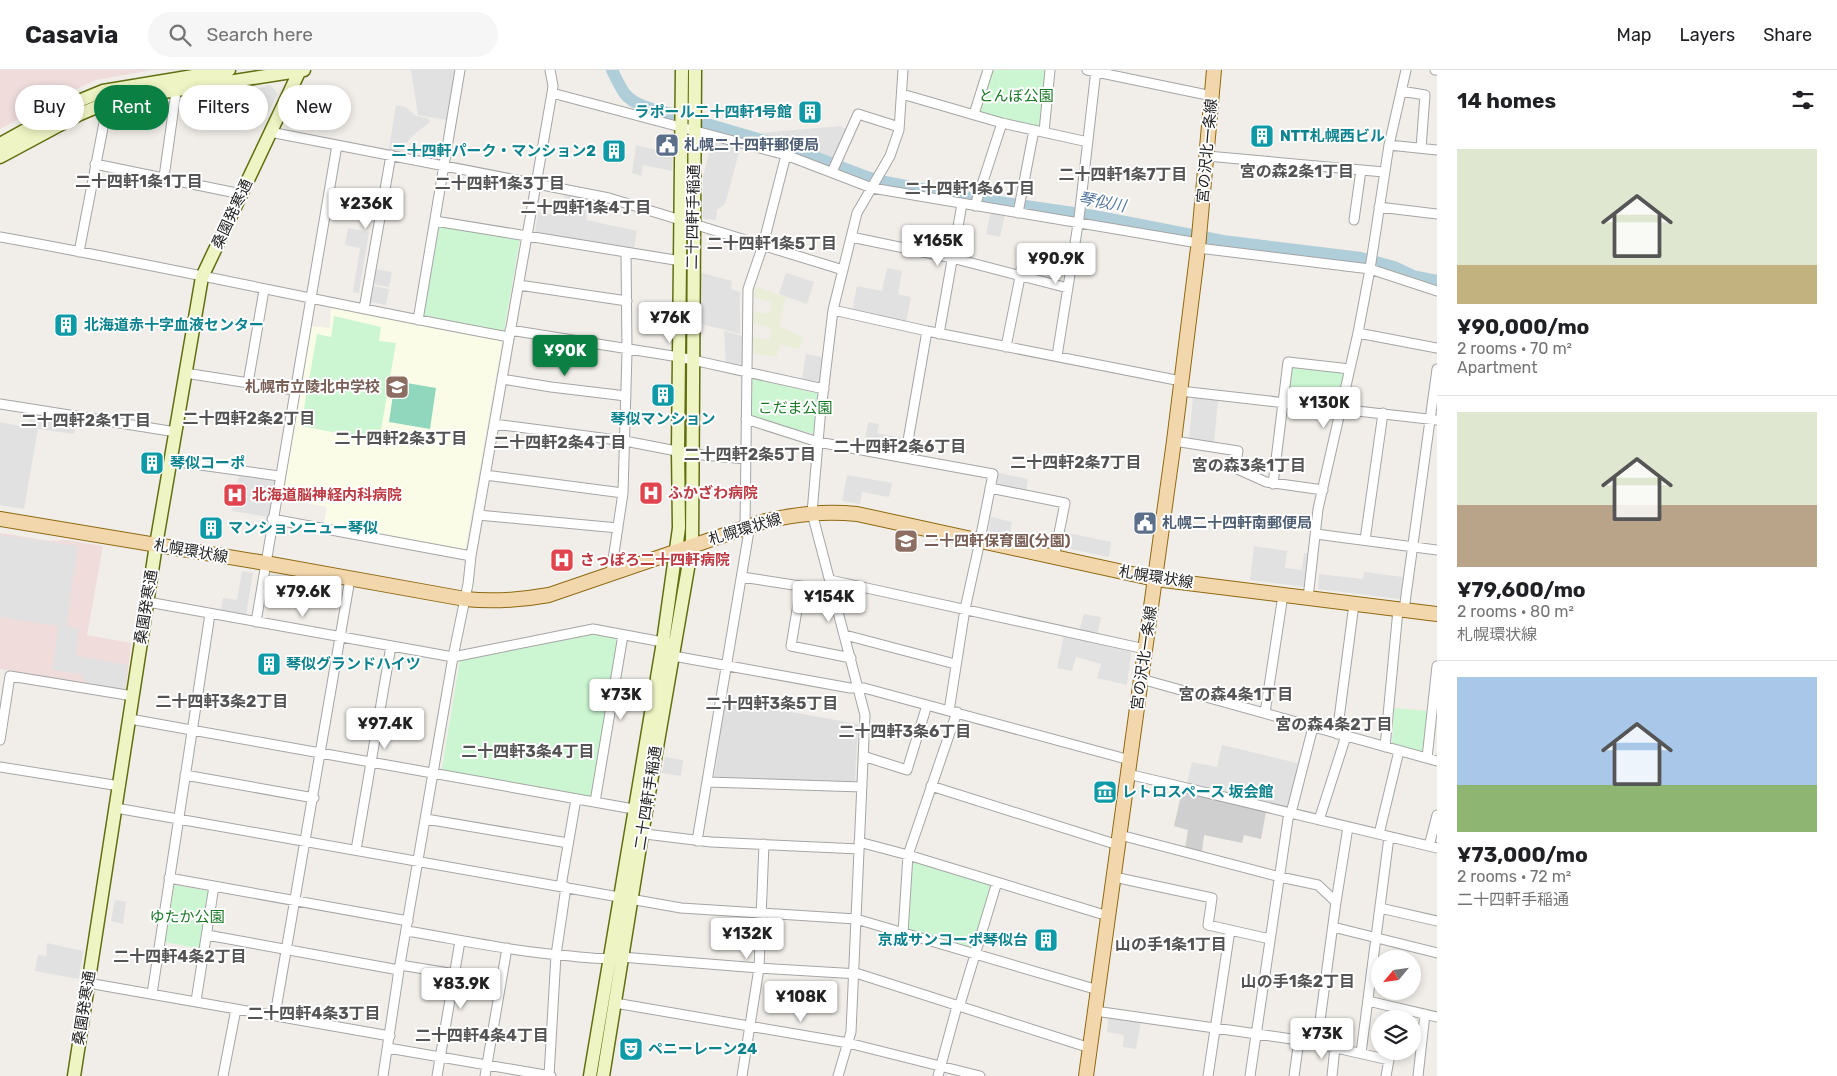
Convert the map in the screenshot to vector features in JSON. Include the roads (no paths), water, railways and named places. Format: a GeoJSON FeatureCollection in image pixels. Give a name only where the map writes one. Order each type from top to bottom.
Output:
{"type":"FeatureCollection","features":[{"type":"Feature","properties":{"kind":"main road","name":"宮の沢北一条線"},"geometry":{"type":"LineString","coordinates":[[1086,1076],[1181,386],[1207,156],[1214,70]]}},
{"type":"Feature","properties":{"kind":"main road","name":"札幌環状線"},"geometry":{"type":"LineString","coordinates":[[0,520],[265,563],[465,599],[494,601],[528,599],[549,595],[747,526],[789,516],[812,513],[857,514],[1155,579],[1437,614]]}},
{"type":"Feature","properties":{"kind":"street"},"geometry":{"type":"LineString","coordinates":[[0,144],[74,103],[103,91],[230,70]]}},
{"type":"Feature","properties":{"kind":"street"},"geometry":{"type":"LineString","coordinates":[[169,92],[301,70]]}},
{"type":"Feature","properties":{"kind":"street","name":"桑園発寒通"},"geometry":{"type":"LineString","coordinates":[[74,1076],[156,545],[202,277],[301,70]]}},
{"type":"Feature","properties":{"kind":"street"},"geometry":{"type":"LineString","coordinates":[[418,320],[460,70]]}},
{"type":"Feature","properties":{"kind":"street"},"geometry":{"type":"LineString","coordinates":[[383,1076],[453,657],[465,599],[535,183],[552,93],[553,86],[550,70]]}},
{"type":"Feature","properties":{"kind":"street","name":"二十四軒手稲通"},"geometry":{"type":"LineString","coordinates":[[590,1076],[615,958],[668,649],[692,545],[693,225],[689,128],[682,70]]}},
{"type":"Feature","properties":{"kind":"street","name":"二十四軒手稲通"},"geometry":{"type":"LineString","coordinates":[[668,649],[680,528],[678,450],[680,220],[695,70]]}},
{"type":"Feature","properties":{"kind":"street"},"geometry":{"type":"LineString","coordinates":[[838,1076],[851,1032],[865,714],[812,513],[833,310],[857,212],[890,156],[899,127],[903,70]]}},
{"type":"Feature","properties":{"kind":"street"},"geometry":{"type":"LineString","coordinates":[[974,114],[988,70]]}},
{"type":"Feature","properties":{"kind":"street"},"geometry":{"type":"LineString","coordinates":[[1044,132],[1050,70]]}},
{"type":"Feature","properties":{"kind":"street"},"geometry":{"type":"LineString","coordinates":[[1308,598],[1318,510],[1358,333],[1371,263],[1384,172],[1406,70]]}},
{"type":"Feature","properties":{"kind":"street"},"geometry":{"type":"LineString","coordinates":[[1057,356],[1079,217],[1088,142],[1093,71],[1212,96]]}},
{"type":"Feature","properties":{"kind":"street"},"geometry":{"type":"LineString","coordinates":[[164,178],[177,91],[177,78]]}},
{"type":"Feature","properties":{"kind":"street"},"geometry":{"type":"LineString","coordinates":[[1402,91],[1425,95],[1421,148]]}},
{"type":"Feature","properties":{"kind":"street"},"geometry":{"type":"LineString","coordinates":[[552,93],[835,167],[873,186],[962,204],[977,201],[1079,217],[1198,241],[1371,263],[1437,291]]}},
{"type":"Feature","properties":{"kind":"street"},"geometry":{"type":"LineString","coordinates":[[902,94],[1002,123],[1088,142]]}},
{"type":"Feature","properties":{"kind":"street"},"geometry":{"type":"LineString","coordinates":[[0,157],[94,108]]}},
{"type":"Feature","properties":{"kind":"street"},"geometry":{"type":"LineString","coordinates":[[835,167],[858,114],[899,127]]}},
{"type":"Feature","properties":{"kind":"street"},"geometry":{"type":"LineString","coordinates":[[977,201],[1002,123]]}},
{"type":"Feature","properties":{"kind":"street"},"geometry":{"type":"LineString","coordinates":[[80,252],[102,130]]}},
{"type":"Feature","properties":{"kind":"street"},"geometry":{"type":"LineString","coordinates":[[1019,208],[1034,130]]}},
{"type":"Feature","properties":{"kind":"street"},"geometry":{"type":"LineString","coordinates":[[270,132],[609,198],[843,270]]}},
{"type":"Feature","properties":{"kind":"street"},"geometry":{"type":"LineString","coordinates":[[256,622],[279,476],[337,145]]}},
{"type":"Feature","properties":{"kind":"street"},"geometry":{"type":"LineString","coordinates":[[1389,145],[1437,150]]}},
{"type":"Feature","properties":{"kind":"street"},"geometry":{"type":"LineString","coordinates":[[364,309],[391,155]]}},
{"type":"Feature","properties":{"kind":"street"},"geometry":{"type":"LineString","coordinates":[[697,841],[742,577],[747,526],[748,289],[763,245],[786,155]]}},
{"type":"Feature","properties":{"kind":"street"},"geometry":{"type":"LineString","coordinates":[[1207,156],[1384,172]]}},
{"type":"Feature","properties":{"kind":"street"},"geometry":{"type":"LineString","coordinates":[[95,164],[242,194]]}},
{"type":"Feature","properties":{"kind":"street"},"geometry":{"type":"LineString","coordinates":[[1354,220],[1361,170]]}},
{"type":"Feature","properties":{"kind":"street"},"geometry":{"type":"LineString","coordinates":[[939,334],[962,204]]}},
{"type":"Feature","properties":{"kind":"street"},"geometry":{"type":"LineString","coordinates":[[1379,207],[1437,214]]}},
{"type":"Feature","properties":{"kind":"street"},"geometry":{"type":"LineString","coordinates":[[435,221],[681,261]]}},
{"type":"Feature","properties":{"kind":"street"},"geometry":{"type":"LineString","coordinates":[[850,237],[952,258],[1068,288]]}},
{"type":"Feature","properties":{"kind":"street"},"geometry":{"type":"LineString","coordinates":[[0,238],[80,252],[418,320],[510,334],[627,348],[679,357],[824,389]]}},
{"type":"Feature","properties":{"kind":"street"},"geometry":{"type":"LineString","coordinates":[[611,573],[624,493],[627,348],[626,252]]}},
{"type":"Feature","properties":{"kind":"street"},"geometry":{"type":"LineString","coordinates":[[1006,347],[1025,252]]}},
{"type":"Feature","properties":{"kind":"street"},"geometry":{"type":"LineString","coordinates":[[519,285],[627,301]]}},
{"type":"Feature","properties":{"kind":"street"},"geometry":{"type":"LineString","coordinates":[[248,383],[264,290]]}},
{"type":"Feature","properties":{"kind":"street"},"geometry":{"type":"LineString","coordinates":[[833,310],[939,334],[1057,356],[1181,386],[1283,403],[1434,419]]}},
{"type":"Feature","properties":{"kind":"street"},"geometry":{"type":"LineString","coordinates":[[905,458],[928,331]]}},
{"type":"Feature","properties":{"kind":"street"},"geometry":{"type":"LineString","coordinates":[[1358,333],[1437,348]]}},
{"type":"Feature","properties":{"kind":"street"},"geometry":{"type":"LineString","coordinates":[[1273,484],[1288,362],[1350,369]]}},
{"type":"Feature","properties":{"kind":"street"},"geometry":{"type":"LineString","coordinates":[[1385,747],[1401,610],[1414,547],[1434,419],[1437,369]]}},
{"type":"Feature","properties":{"kind":"street"},"geometry":{"type":"LineString","coordinates":[[185,374],[294,390]]}},
{"type":"Feature","properties":{"kind":"street"},"geometry":{"type":"LineString","coordinates":[[502,379],[626,396]]}},
{"type":"Feature","properties":{"kind":"street"},"geometry":{"type":"LineString","coordinates":[[0,404],[176,432]]}},
{"type":"Feature","properties":{"kind":"street"},"geometry":{"type":"LineString","coordinates":[[1365,540],[1383,413]]}},
{"type":"Feature","properties":{"kind":"street"},"geometry":{"type":"LineString","coordinates":[[746,419],[818,442],[993,474],[955,664],[953,712],[908,855],[903,933]]}},
{"type":"Feature","properties":{"kind":"street"},"geometry":{"type":"LineString","coordinates":[[494,424],[625,441],[692,454],[746,459]]}},
{"type":"Feature","properties":{"kind":"street"},"geometry":{"type":"LineString","coordinates":[[1174,441],[1238,451],[1235,468],[1273,484],[1323,490]]}},
{"type":"Feature","properties":{"kind":"street"},"geometry":{"type":"LineString","coordinates":[[171,461],[279,476]]}},
{"type":"Feature","properties":{"kind":"street"},"geometry":{"type":"LineString","coordinates":[[485,475],[624,493]]}},
{"type":"Feature","properties":{"kind":"street"},"geometry":{"type":"LineString","coordinates":[[990,488],[1065,503],[1054,558]]}},
{"type":"Feature","properties":{"kind":"street"},"geometry":{"type":"LineString","coordinates":[[478,516],[618,528]]}},
{"type":"Feature","properties":{"kind":"street"},"geometry":{"type":"LineString","coordinates":[[272,519],[471,556]]}},
{"type":"Feature","properties":{"kind":"street"},"geometry":{"type":"LineString","coordinates":[[1316,534],[1437,550]]}},
{"type":"Feature","properties":{"kind":"street"},"geometry":{"type":"LineString","coordinates":[[742,577],[833,591]]}},
{"type":"Feature","properties":{"kind":"street"},"geometry":{"type":"LineString","coordinates":[[276,1015],[350,579]]}},
{"type":"Feature","properties":{"kind":"street"},"geometry":{"type":"LineString","coordinates":[[830,580],[965,608],[1145,649]]}},
{"type":"Feature","properties":{"kind":"street"},"geometry":{"type":"LineString","coordinates":[[800,586],[791,646],[851,658]]}},
{"type":"Feature","properties":{"kind":"street"},"geometry":{"type":"LineString","coordinates":[[1265,713],[1283,595]]}},
{"type":"Feature","properties":{"kind":"street"},"geometry":{"type":"LineString","coordinates":[[148,602],[453,657],[593,629],[623,635],[727,666],[850,688],[864,688],[1130,760]]}},
{"type":"Feature","properties":{"kind":"street"},"geometry":{"type":"LineString","coordinates":[[1319,820],[1342,735],[1354,604]]}},
{"type":"Feature","properties":{"kind":"street"},"geometry":{"type":"LineString","coordinates":[[152,994],[210,614]]}},
{"type":"Feature","properties":{"kind":"street"},"geometry":{"type":"LineString","coordinates":[[595,802],[623,635]]}},
{"type":"Feature","properties":{"kind":"street"},"geometry":{"type":"LineString","coordinates":[[845,635],[955,664]]}},
{"type":"Feature","properties":{"kind":"street"},"geometry":{"type":"LineString","coordinates":[[356,850],[391,646]]}},
{"type":"Feature","properties":{"kind":"street"},"geometry":{"type":"LineString","coordinates":[[1427,758],[1437,666]]}},
{"type":"Feature","properties":{"kind":"street"},"geometry":{"type":"LineString","coordinates":[[0,740],[10,676],[133,696]]}},
{"type":"Feature","properties":{"kind":"street"},"geometry":{"type":"LineString","coordinates":[[1141,679],[1437,761]]}},
{"type":"Feature","properties":{"kind":"street"},"geometry":{"type":"LineString","coordinates":[[863,756],[907,770],[928,705]]}},
{"type":"Feature","properties":{"kind":"street"},"geometry":{"type":"LineString","coordinates":[[130,719],[641,811]]}},
{"type":"Feature","properties":{"kind":"street"},"geometry":{"type":"LineString","coordinates":[[1250,1076],[1290,813],[1313,727]]}},
{"type":"Feature","properties":{"kind":"street"},"geometry":{"type":"LineString","coordinates":[[1379,834],[1399,751]]}},
{"type":"Feature","properties":{"kind":"street"},"geometry":{"type":"LineString","coordinates":[[0,767],[120,786]]}},
{"type":"Feature","properties":{"kind":"street"},"geometry":{"type":"LineString","coordinates":[[1128,774],[1433,847],[1437,815]]}},
{"type":"Feature","properties":{"kind":"street"},"geometry":{"type":"LineString","coordinates":[[185,775],[314,798]]}},
{"type":"Feature","properties":{"kind":"street"},"geometry":{"type":"LineString","coordinates":[[707,782],[862,787]]}},
{"type":"Feature","properties":{"kind":"street"},"geometry":{"type":"LineString","coordinates":[[931,786],[1119,840],[1318,885],[1336,902]]}},
{"type":"Feature","properties":{"kind":"street"},"geometry":{"type":"LineString","coordinates":[[388,1048],[529,1074],[550,1076],[556,955],[568,843],[576,799]]}},
{"type":"Feature","properties":{"kind":"street"},"geometry":{"type":"LineString","coordinates":[[116,808],[681,908],[856,919],[1098,990]]}},
{"type":"Feature","properties":{"kind":"street"},"geometry":{"type":"LineString","coordinates":[[426,819],[568,843]]}},
{"type":"Feature","properties":{"kind":"street"},"geometry":{"type":"LineString","coordinates":[[1318,1043],[1336,902],[1348,827]]}},
{"type":"Feature","properties":{"kind":"street"},"geometry":{"type":"LineString","coordinates":[[637,833],[650,833],[697,841],[859,845],[908,855],[1108,916]]}},
{"type":"Feature","properties":{"kind":"street"},"geometry":{"type":"LineString","coordinates":[[1361,1053],[1389,837]]}},
{"type":"Feature","properties":{"kind":"street"},"geometry":{"type":"LineString","coordinates":[[742,1076],[759,968],[764,844]]}},
{"type":"Feature","properties":{"kind":"street"},"geometry":{"type":"LineString","coordinates":[[1114,877],[1212,898],[1208,924],[1270,940]]}},
{"type":"Feature","properties":{"kind":"street"},"geometry":{"type":"LineString","coordinates":[[169,878],[408,921]]}},
{"type":"Feature","properties":{"kind":"street"},"geometry":{"type":"LineString","coordinates":[[938,1076],[997,882]]}},
{"type":"Feature","properties":{"kind":"street"},"geometry":{"type":"LineString","coordinates":[[196,1001],[214,886]]}},
{"type":"Feature","properties":{"kind":"street"},"geometry":{"type":"LineString","coordinates":[[1380,908],[1437,921]]}},
{"type":"Feature","properties":{"kind":"street"},"geometry":{"type":"LineString","coordinates":[[1333,927],[1437,953]]}},
{"type":"Feature","properties":{"kind":"street"},"geometry":{"type":"LineString","coordinates":[[1208,1076],[1230,930]]}},
{"type":"Feature","properties":{"kind":"street"},"geometry":{"type":"LineString","coordinates":[[407,931],[556,955],[859,974],[1090,1048]]}},
{"type":"Feature","properties":{"kind":"street"},"geometry":{"type":"LineString","coordinates":[[207,935],[400,968],[455,974]]}},
{"type":"Feature","properties":{"kind":"street"},"geometry":{"type":"LineString","coordinates":[[438,1076],[460,941]]}},
{"type":"Feature","properties":{"kind":"street"},"geometry":{"type":"LineString","coordinates":[[485,1076],[507,948]]}},
{"type":"Feature","properties":{"kind":"street","name":"二十四軒手稲通"},"geometry":{"type":"LineString","coordinates":[[603,1076],[615,1003],[615,958]]}},
{"type":"Feature","properties":{"kind":"street"},"geometry":{"type":"LineString","coordinates":[[88,983],[390,1036]]}},
{"type":"Feature","properties":{"kind":"street"},"geometry":{"type":"LineString","coordinates":[[1368,1001],[1437,1017]]}},
{"type":"Feature","properties":{"kind":"street"},"geometry":{"type":"LineString","coordinates":[[615,1003],[848,1043],[980,1076]]}},
{"type":"Feature","properties":{"kind":"street"},"geometry":{"type":"LineString","coordinates":[[223,1076],[236,1008]]}},
{"type":"Feature","properties":{"kind":"street"},"geometry":{"type":"LineString","coordinates":[[1096,1011],[1318,1043],[1389,1060],[1386,1076]]}},
{"type":"Feature","properties":{"kind":"street"},"geometry":{"type":"LineString","coordinates":[[1418,1076],[1426,1014]]}},
{"type":"Feature","properties":{"kind":"street"},"geometry":{"type":"LineString","coordinates":[[1294,1076],[1299,1040]]}},
{"type":"Feature","properties":{"kind":"street"},"geometry":{"type":"LineString","coordinates":[[1332,1076],[1335,1047]]}},
{"type":"Feature","properties":{"kind":"waterway","name":"琴似川"},"geometry":{"type":"LineString","coordinates":[[612,70],[625,94],[635,102],[672,114]]}},
{"type":"Feature","properties":{"kind":"waterway","name":"琴似川"},"geometry":{"type":"LineString","coordinates":[[707,124],[802,152],[885,182],[957,196],[1094,216],[1223,241],[1361,258],[1394,267],[1413,276],[1437,281]]}},
{"type":"Feature","properties":{"kind":"place","name":"ラポール二十四軒1号館"},"geometry":{"type":"Point","coordinates":[810,112]}},
{"type":"Feature","properties":{"kind":"place","name":"NTT札幌西ビル"},"geometry":{"type":"Point","coordinates":[1262,136]}},
{"type":"Feature","properties":{"kind":"place","name":"札幌二十四軒郵便局"},"geometry":{"type":"Point","coordinates":[667,145]}},
{"type":"Feature","properties":{"kind":"place","name":"二十四軒パーク・マンション2"},"geometry":{"type":"Point","coordinates":[614,151]}},
{"type":"Feature","properties":{"kind":"place","name":"北海道赤十字血液センター"},"geometry":{"type":"Point","coordinates":[66,325]}},
{"type":"Feature","properties":{"kind":"place","name":"札幌市立陵北中学校"},"geometry":{"type":"Point","coordinates":[397,387]}},
{"type":"Feature","properties":{"kind":"place","name":"琴似マンション"},"geometry":{"type":"Point","coordinates":[663,395]}},
{"type":"Feature","properties":{"kind":"place","name":"琴似コーポ"},"geometry":{"type":"Point","coordinates":[152,463]}},
{"type":"Feature","properties":{"kind":"place","name":"ふかざわ病院"},"geometry":{"type":"Point","coordinates":[651,493]}},
{"type":"Feature","properties":{"kind":"place","name":"北海道脳神経内科病院"},"geometry":{"type":"Point","coordinates":[235,495]}},
{"type":"Feature","properties":{"kind":"place","name":"札幌二十四軒南郵便局"},"geometry":{"type":"Point","coordinates":[1145,523]}},
{"type":"Feature","properties":{"kind":"place","name":"マンションニュー琴似"},"geometry":{"type":"Point","coordinates":[211,528]}},
{"type":"Feature","properties":{"kind":"place","name":"二十四軒保育園(分園)"},"geometry":{"type":"Point","coordinates":[906,541]}},
{"type":"Feature","properties":{"kind":"place","name":"さっぽろ二十四軒病院"},"geometry":{"type":"Point","coordinates":[562,560]}},
{"type":"Feature","properties":{"kind":"place","name":"琴似グランドハイツ"},"geometry":{"type":"Point","coordinates":[269,664]}},
{"type":"Feature","properties":{"kind":"place","name":"レトロスペース 坂会館"},"geometry":{"type":"Point","coordinates":[1105,792]}},
{"type":"Feature","properties":{"kind":"place","name":"京成サンコーポ琴似台"},"geometry":{"type":"Point","coordinates":[1046,940]}},
{"type":"Feature","properties":{"kind":"place","name":"ペニーレーン24"},"geometry":{"type":"Point","coordinates":[631,1049]}},
{"type":"Feature","properties":{"kind":"district","name":"宮の森2条1丁目"},"geometry":{"type":"Point","coordinates":[1297,171]}},
{"type":"Feature","properties":{"kind":"district","name":"二十四軒1条7丁目"},"geometry":{"type":"Point","coordinates":[1123,174]}},
{"type":"Feature","properties":{"kind":"district","name":"二十四軒1条1丁目"},"geometry":{"type":"Point","coordinates":[139,181]}},
{"type":"Feature","properties":{"kind":"district","name":"二十四軒1条3丁目"},"geometry":{"type":"Point","coordinates":[500,183]}},
{"type":"Feature","properties":{"kind":"district","name":"二十四軒1条6丁目"},"geometry":{"type":"Point","coordinates":[970,188]}},
{"type":"Feature","properties":{"kind":"district","name":"二十四軒1条4丁目"},"geometry":{"type":"Point","coordinates":[586,207]}},
{"type":"Feature","properties":{"kind":"district","name":"二十四軒1条5丁目"},"geometry":{"type":"Point","coordinates":[772,243]}},
{"type":"Feature","properties":{"kind":"district","name":"二十四軒2条2丁目"},"geometry":{"type":"Point","coordinates":[249,418]}},
{"type":"Feature","properties":{"kind":"district","name":"二十四軒2条1丁目"},"geometry":{"type":"Point","coordinates":[86,420]}},
{"type":"Feature","properties":{"kind":"district","name":"二十四軒2条3丁目"},"geometry":{"type":"Point","coordinates":[401,438]}},
{"type":"Feature","properties":{"kind":"district","name":"二十四軒2条4丁目"},"geometry":{"type":"Point","coordinates":[560,442]}},
{"type":"Feature","properties":{"kind":"district","name":"二十四軒2条6丁目"},"geometry":{"type":"Point","coordinates":[900,446]}},
{"type":"Feature","properties":{"kind":"district","name":"二十四軒2条5丁目"},"geometry":{"type":"Point","coordinates":[750,454]}},
{"type":"Feature","properties":{"kind":"district","name":"二十四軒2条7丁目"},"geometry":{"type":"Point","coordinates":[1076,462]}},
{"type":"Feature","properties":{"kind":"district","name":"宮の森3条1丁目"},"geometry":{"type":"Point","coordinates":[1249,465]}},
{"type":"Feature","properties":{"kind":"district","name":"宮の森4条1丁目"},"geometry":{"type":"Point","coordinates":[1236,694]}},
{"type":"Feature","properties":{"kind":"district","name":"二十四軒3条2丁目"},"geometry":{"type":"Point","coordinates":[222,701]}},
{"type":"Feature","properties":{"kind":"district","name":"二十四軒3条5丁目"},"geometry":{"type":"Point","coordinates":[772,703]}},
{"type":"Feature","properties":{"kind":"district","name":"宮の森4条2丁目"},"geometry":{"type":"Point","coordinates":[1334,724]}},
{"type":"Feature","properties":{"kind":"district","name":"二十四軒3条6丁目"},"geometry":{"type":"Point","coordinates":[905,731]}},
{"type":"Feature","properties":{"kind":"district","name":"二十四軒3条4丁目"},"geometry":{"type":"Point","coordinates":[528,751]}},
{"type":"Feature","properties":{"kind":"district","name":"山の手1条1丁目"},"geometry":{"type":"Point","coordinates":[1171,944]}},
{"type":"Feature","properties":{"kind":"district","name":"二十四軒4条2丁目"},"geometry":{"type":"Point","coordinates":[180,956]}},
{"type":"Feature","properties":{"kind":"district","name":"山の手1条2丁目"},"geometry":{"type":"Point","coordinates":[1298,981]}},
{"type":"Feature","properties":{"kind":"district","name":"二十四軒4条3丁目"},"geometry":{"type":"Point","coordinates":[314,1013]}},
{"type":"Feature","properties":{"kind":"district","name":"二十四軒4条4丁目"},"geometry":{"type":"Point","coordinates":[482,1035]}},
{"type":"Feature","properties":{"kind":"park label","name":"とんぼ公園"},"geometry":{"type":"Point","coordinates":[1016,96]}},
{"type":"Feature","properties":{"kind":"park label","name":"こだま公園"},"geometry":{"type":"Point","coordinates":[795,408]}},
{"type":"Feature","properties":{"kind":"park label","name":"ゆたか公園"},"geometry":{"type":"Point","coordinates":[187,917]}}]}
